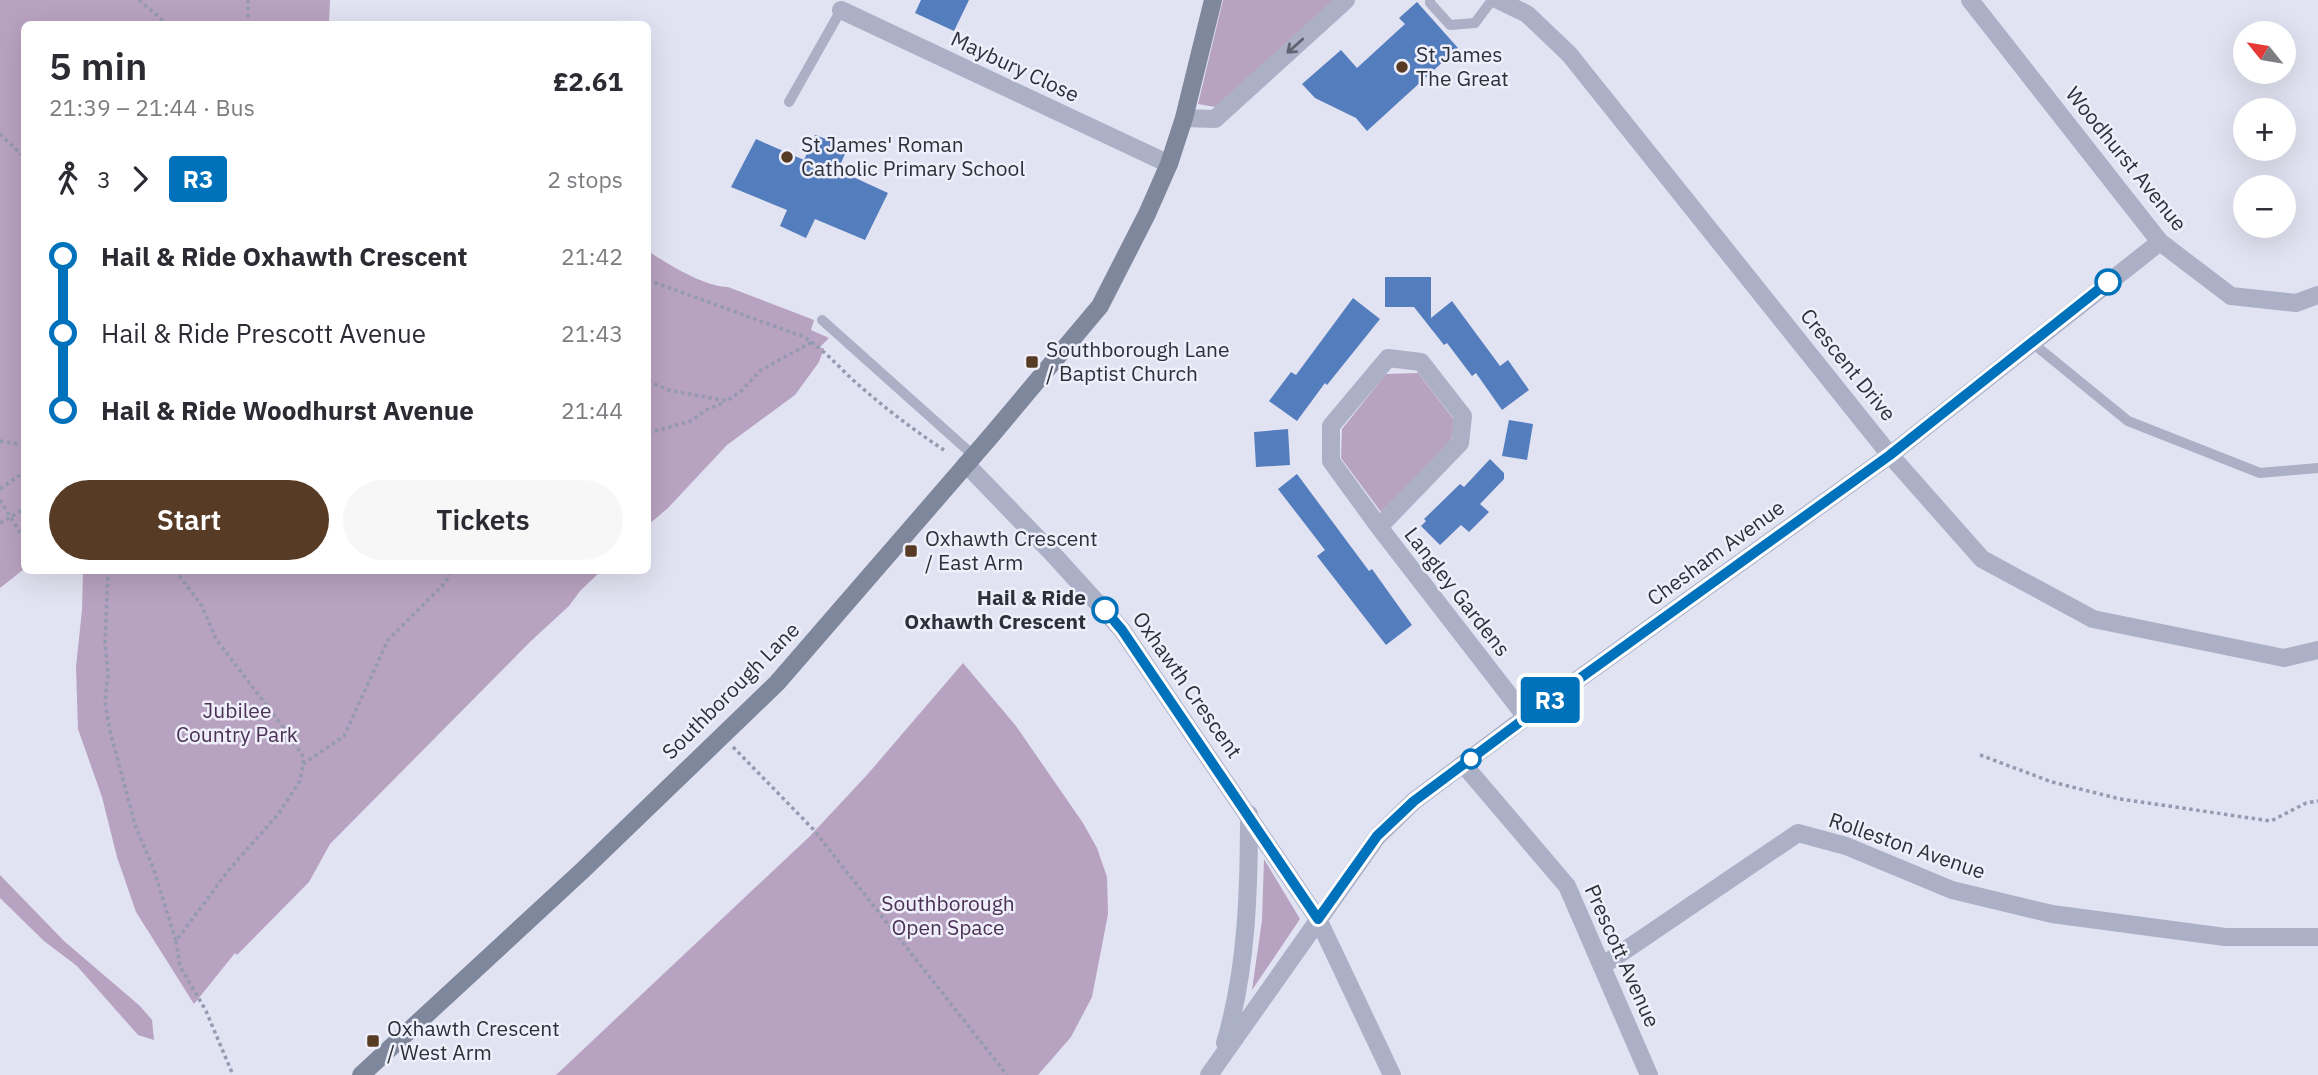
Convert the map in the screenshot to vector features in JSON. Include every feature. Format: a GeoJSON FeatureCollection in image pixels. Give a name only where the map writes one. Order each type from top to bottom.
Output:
{"type":"FeatureCollection","features":[{"type":"Feature","properties":{"kind":"street","name":"Southborough Lane"},"geometry":{"type":"LineString","coordinates":[[361,1075],[583,870],[777,683],[1100,306],[1169,164],[1184,118],[1213,0]]}},
{"type":"Feature","properties":{"kind":"street"},"geometry":{"type":"LineString","coordinates":[[1184,118],[1215,118],[1346,0]]}},
{"type":"Feature","properties":{"kind":"street","name":"Crescent Drive"},"geometry":{"type":"LineString","coordinates":[[1498,0],[1527,14],[1569,54],[1890,455],[1982,559],[2093,619],[2284,658],[2318,650]]}},
{"type":"Feature","properties":{"kind":"street","name":"Woodhurst Avenue"},"geometry":{"type":"LineString","coordinates":[[1970,0],[2160,242],[2231,296],[2296,303],[2318,295]]}},
{"type":"Feature","properties":{"kind":"street","name":"Maybury Close"},"geometry":{"type":"LineString","coordinates":[[841,10],[1169,164]]}},
{"type":"Feature","properties":{"kind":"street","name":"Chesham Avenue"},"geometry":{"type":"LineString","coordinates":[[1318,919],[1377,836],[1414,801],[1890,455],[2160,242]]}},
{"type":"Feature","properties":{"kind":"street","name":"Langley Gardens"},"geometry":{"type":"LineString","coordinates":[[1378,527],[1460,443],[1463,416],[1421,362],[1388,358],[1331,426],[1331,461],[1378,527],[1526,718]]}},
{"type":"Feature","properties":{"kind":"street","name":"Oxhawth Crescent"},"geometry":{"type":"LineString","coordinates":[[970,460],[1122,630],[1249,814],[1318,919],[1391,1075]]}},
{"type":"Feature","properties":{"kind":"street","name":"Prescott Avenue"},"geometry":{"type":"LineString","coordinates":[[1463,764],[1567,886],[1649,1075]]}},
{"type":"Feature","properties":{"kind":"street"},"geometry":{"type":"LineString","coordinates":[[1220,1060],[1231,1023],[1243,953],[1249,874],[1249,814]]}},
{"type":"Feature","properties":{"kind":"street","name":"Rolleston Avenue"},"geometry":{"type":"LineString","coordinates":[[1602,966],[1798,833],[1846,846],[1952,890],[2052,914],[2225,937],[2318,937]]}},
{"type":"Feature","properties":{"kind":"street"},"geometry":{"type":"LineString","coordinates":[[1209,1075],[1318,919]]}},
{"type":"Feature","properties":{"kind":"lane"},"geometry":{"type":"LineString","coordinates":[[1430,0],[1450,25],[1475,23],[1492,0]]}},
{"type":"Feature","properties":{"kind":"lane"},"geometry":{"type":"LineString","coordinates":[[789,102],[841,10]]}},
{"type":"Feature","properties":{"kind":"lane"},"geometry":{"type":"LineString","coordinates":[[822,320],[970,460]]}},
{"type":"Feature","properties":{"kind":"lane"},"geometry":{"type":"LineString","coordinates":[[2031,342],[2128,421],[2260,473],[2318,468]]}},
{"type":"Feature","properties":{"kind":"path"},"geometry":{"type":"LineString","coordinates":[[139,0],[164,21]]}},
{"type":"Feature","properties":{"kind":"path"},"geometry":{"type":"LineString","coordinates":[[247,0],[248,21]]}},
{"type":"Feature","properties":{"kind":"path"},"geometry":{"type":"LineString","coordinates":[[0,134],[21,154]]}},
{"type":"Feature","properties":{"kind":"path"},"geometry":{"type":"LineString","coordinates":[[651,280],[813,342],[916,432],[970,460]]}},
{"type":"Feature","properties":{"kind":"path"},"geometry":{"type":"LineString","coordinates":[[651,432],[691,421],[706,410],[727,401],[761,370],[813,342]]}},
{"type":"Feature","properties":{"kind":"path"},"geometry":{"type":"LineString","coordinates":[[651,382],[668,390],[727,401]]}},
{"type":"Feature","properties":{"kind":"path"},"geometry":{"type":"LineString","coordinates":[[0,441],[21,444]]}},
{"type":"Feature","properties":{"kind":"path"},"geometry":{"type":"LineString","coordinates":[[0,489],[21,474]]}},
{"type":"Feature","properties":{"kind":"path"},"geometry":{"type":"LineString","coordinates":[[0,500],[21,533]]}},
{"type":"Feature","properties":{"kind":"path"},"geometry":{"type":"LineString","coordinates":[[0,523],[21,511]]}},
{"type":"Feature","properties":{"kind":"path"},"geometry":{"type":"LineString","coordinates":[[107,574],[105,643],[108,674],[105,702],[110,731],[136,828],[153,867],[176,941],[180,966],[206,1011],[233,1075]]}},
{"type":"Feature","properties":{"kind":"path"},"geometry":{"type":"LineString","coordinates":[[176,941],[228,871],[279,813],[300,781],[304,758],[216,639],[202,606],[178,574]]}},
{"type":"Feature","properties":{"kind":"path"},"geometry":{"type":"LineString","coordinates":[[303,764],[344,736],[388,640],[445,583],[450,574]]}},
{"type":"Feature","properties":{"kind":"path"},"geometry":{"type":"LineString","coordinates":[[721,736],[813,829],[1007,1075]]}},
{"type":"Feature","properties":{"kind":"path"},"geometry":{"type":"LineString","coordinates":[[1980,755],[2052,782],[2120,799],[2271,821],[2306,803],[2318,801]]}},
{"type":"Feature","properties":{"kind":"green space"},"geometry":{"type":"Polygon","coordinates":[[[0,0],[330,0],[329,21],[21,21],[21,571],[0,588],[0,0]]]}},
{"type":"Feature","properties":{"kind":"green space"},"geometry":{"type":"Polygon","coordinates":[[[1223,0],[1336,0],[1215,107],[1198,104],[1223,0]]]}},
{"type":"Feature","properties":{"kind":"green space"},"geometry":{"type":"Polygon","coordinates":[[[651,253],[697,279],[728,287],[814,320],[811,330],[829,338],[819,348],[824,348],[819,362],[795,395],[727,445],[651,522],[651,253]]]}},
{"type":"Feature","properties":{"kind":"green space"},"geometry":{"type":"Polygon","coordinates":[[[1418,373],[1455,421],[1450,444],[1381,512],[1341,458],[1342,429],[1386,374],[1418,373]]]}},
{"type":"Feature","properties":{"kind":"green space","name":"Jubilee Country Park"},"geometry":{"type":"Polygon","coordinates":[[[83,574],[598,574],[330,844],[309,882],[237,955],[235,953],[194,1004],[136,912],[117,857],[102,797],[78,729],[76,667],[83,574]]]}},
{"type":"Feature","properties":{"kind":"green space","name":"Southborough Open Space"},"geometry":{"type":"Polygon","coordinates":[[[963,663],[1016,726],[1083,823],[1097,848],[1107,877],[1108,914],[1092,997],[1071,1037],[1038,1075],[556,1075],[809,837],[867,775],[963,663]]]}},
{"type":"Feature","properties":{"kind":"green space"},"geometry":{"type":"Polygon","coordinates":[[[1264,859],[1300,919],[1252,990],[1262,920],[1264,859]]]}},
{"type":"Feature","properties":{"kind":"green space"},"geometry":{"type":"Polygon","coordinates":[[[0,875],[64,941],[140,1006],[152,1020],[154,1040],[138,1035],[77,966],[44,941],[0,898],[0,875]]]}},
{"type":"Feature","properties":{"kind":"building"},"geometry":{"type":"Polygon","coordinates":[[[921,0],[969,0],[954,31],[915,13],[921,0]]]}},
{"type":"Feature","properties":{"kind":"building","name":"St James The Great"},"geometry":{"type":"Polygon","coordinates":[[[1417,2],[1458,48],[1367,131],[1356,118],[1315,98],[1302,84],[1341,50],[1357,68],[1405,24],[1399,18],[1417,2]]]}},
{"type":"Feature","properties":{"kind":"building"},"geometry":{"type":"Polygon","coordinates":[[[815,135],[848,147],[838,170],[888,193],[865,240],[815,219],[806,238],[780,226],[787,210],[731,187],[756,139],[804,160],[815,135]]]}},
{"type":"Feature","properties":{"kind":"building"},"geometry":{"type":"Polygon","coordinates":[[[1385,277],[1431,277],[1431,318],[1452,301],[1500,366],[1508,360],[1529,390],[1502,410],[1476,373],[1472,376],[1414,307],[1385,307],[1385,277]]]}},
{"type":"Feature","properties":{"kind":"building"},"geometry":{"type":"Polygon","coordinates":[[[1353,298],[1380,319],[1327,385],[1325,383],[1297,421],[1269,401],[1291,372],[1296,375],[1353,298]]]}},
{"type":"Feature","properties":{"kind":"building"},"geometry":{"type":"Polygon","coordinates":[[[1509,420],[1533,424],[1527,460],[1502,456],[1509,420]]]}},
{"type":"Feature","properties":{"kind":"building"},"geometry":{"type":"Polygon","coordinates":[[[1288,429],[1290,465],[1256,467],[1254,432],[1288,429]]]}},
{"type":"Feature","properties":{"kind":"building"},"geometry":{"type":"Polygon","coordinates":[[[1490,459],[1504,473],[1504,479],[1480,504],[1489,512],[1469,532],[1461,525],[1440,545],[1421,526],[1426,521],[1424,519],[1460,484],[1464,487],[1490,459]]]}},
{"type":"Feature","properties":{"kind":"building"},"geometry":{"type":"Polygon","coordinates":[[[1297,474],[1369,571],[1372,569],[1412,625],[1386,645],[1317,556],[1325,550],[1278,489],[1297,474]]]}},
{"type":"Feature","properties":{"kind":"bus line","name":"R3"},"geometry":{"type":"LineString","coordinates":[[1105,610],[1122,630],[1249,814],[1318,919],[1377,836],[1414,801],[1890,455],[2108,282]]}},
{"type":"Feature","properties":{"kind":"place","name":"St James The Great"},"geometry":{"type":"Point","coordinates":[1402,67]}},
{"type":"Feature","properties":{"kind":"place","name":"St James' Roman Catholic Primary School"},"geometry":{"type":"Point","coordinates":[787,157]}},
{"type":"Feature","properties":{"kind":"place","name":"Southborough Lane / Baptist Church"},"geometry":{"type":"Point","coordinates":[1032,362]}},
{"type":"Feature","properties":{"kind":"place","name":"Oxhawth Crescent / East Arm"},"geometry":{"type":"Point","coordinates":[911,551]}},
{"type":"Feature","properties":{"kind":"place","name":"Hail & Ride Oxhawth Crescent"},"geometry":{"type":"Point","coordinates":[1105,610]}},
{"type":"Feature","properties":{"kind":"place","name":"Oxhawth Crescent / West Arm"},"geometry":{"type":"Point","coordinates":[373,1041]}}]}
